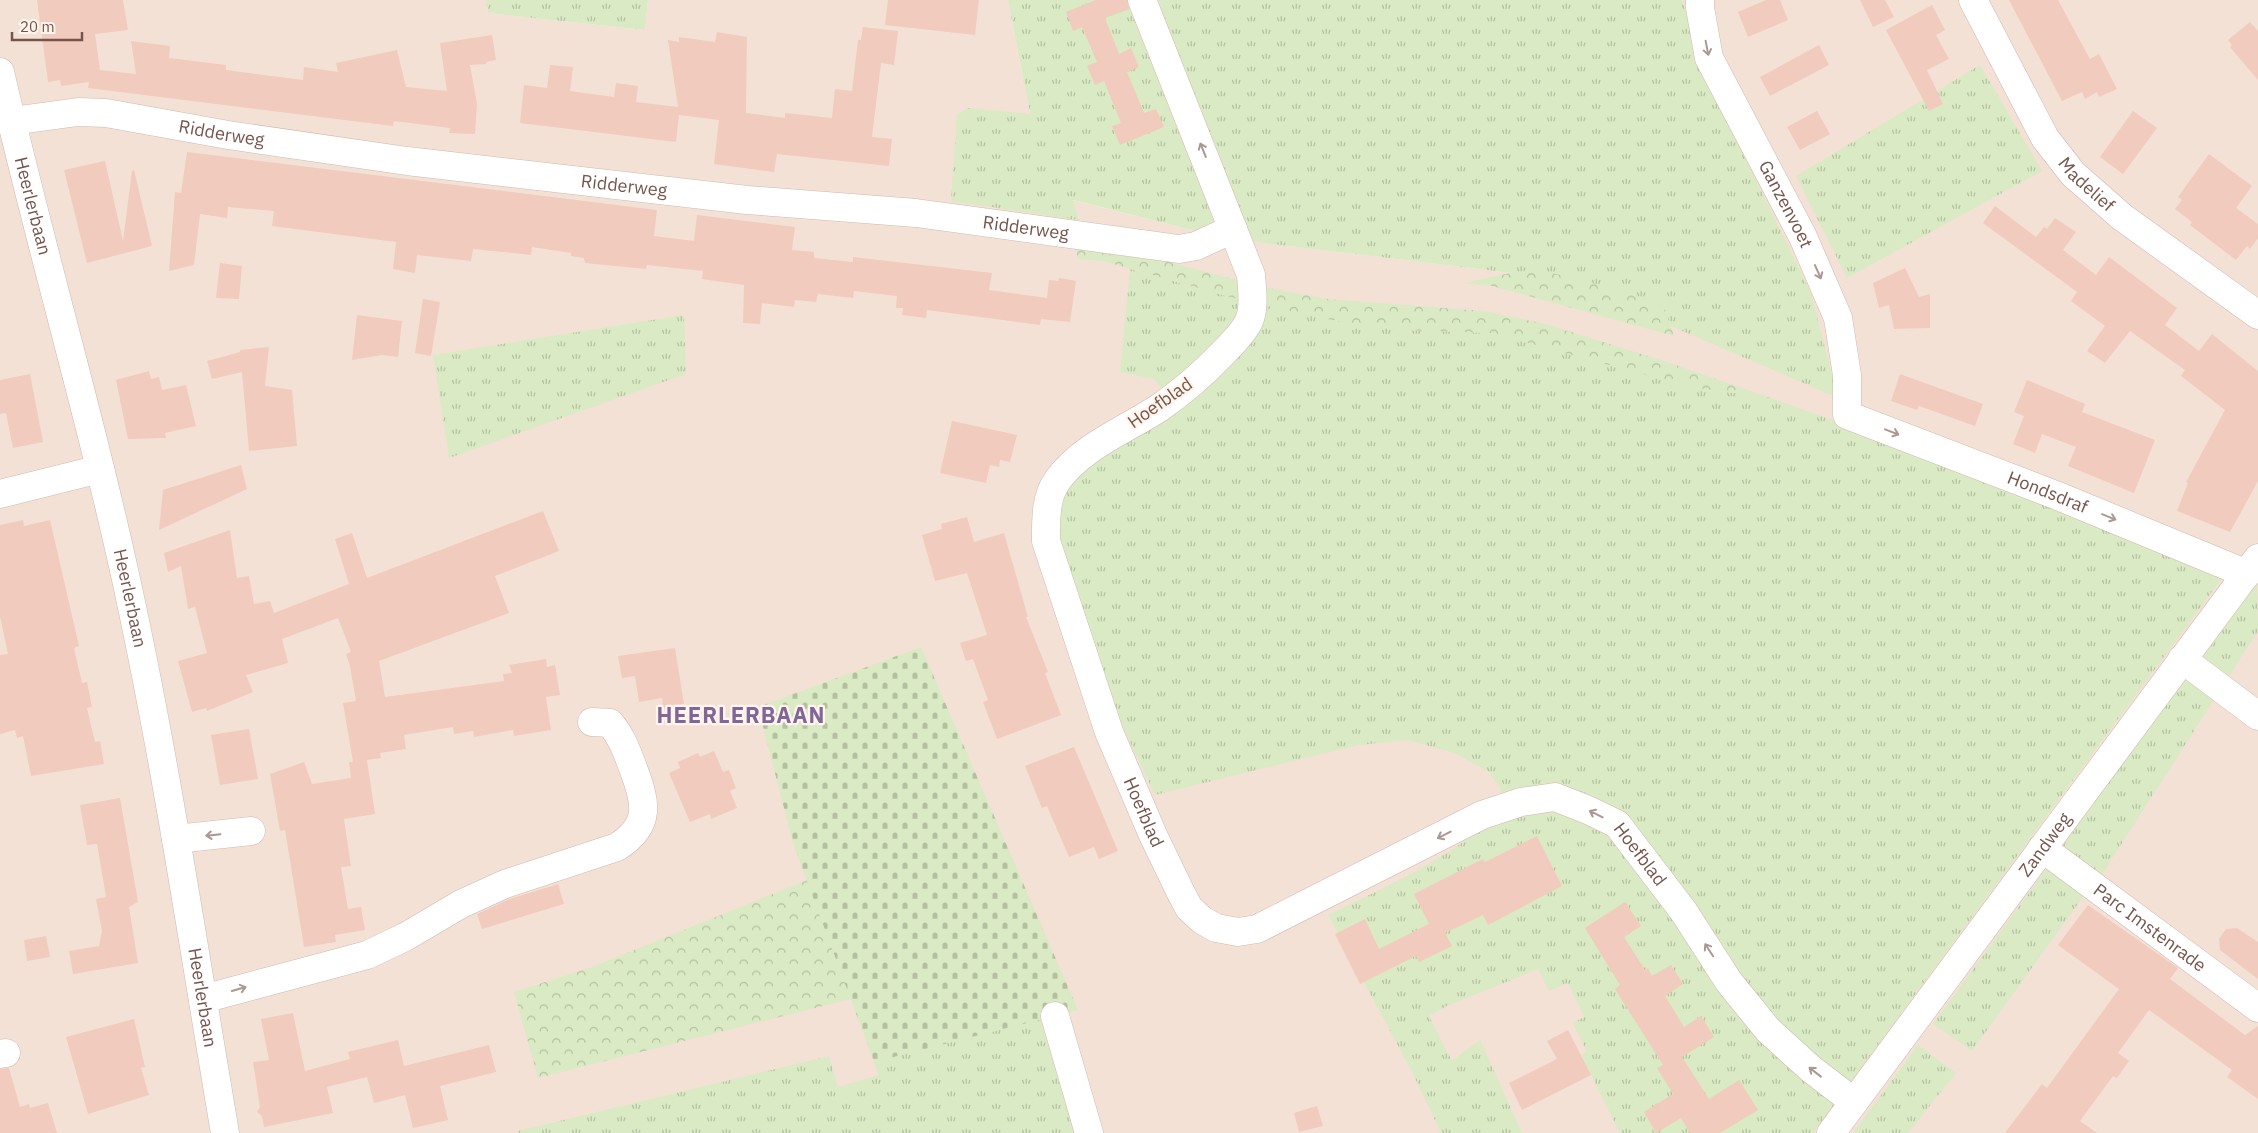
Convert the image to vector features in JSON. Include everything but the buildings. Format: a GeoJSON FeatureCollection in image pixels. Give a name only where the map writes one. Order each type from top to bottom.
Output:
{"type":"FeatureCollection","features":[{"type":"Feature","properties":{"kind":"street","name":"Hoefblad"},"geometry":{"type":"LineString","coordinates":[[1142,0],[1221,195],[1251,275],[1253,296],[1249,321],[1229,347],[1182,391],[1159,408],[1101,444],[1067,470],[1056,482],[1050,496],[1046,518],[1046,540],[1073,628],[1109,732],[1153,835],[1189,908],[1202,920],[1216,928],[1238,932],[1257,929],[1482,815],[1521,802],[1555,797],[1617,824],[1684,912],[1729,982],[1768,1030],[1810,1069],[1854,1102]]}},
{"type":"Feature","properties":{"kind":"street","name":"Ganzenvoet"},"geometry":{"type":"LineString","coordinates":[[1700,0],[1709,58],[1802,237],[1838,318],[1847,375],[1847,415]]}},
{"type":"Feature","properties":{"kind":"street","name":"Madelief"},"geometry":{"type":"LineString","coordinates":[[1973,0],[2045,138],[2073,174],[2122,217],[2211,279],[2258,315]]}},
{"type":"Feature","properties":{"kind":"street","name":"Heerlerbaan"},"geometry":{"type":"LineString","coordinates":[[0,72],[100,469],[132,607],[176,839],[203,999],[219,1132]]}},
{"type":"Feature","properties":{"kind":"street","name":"Ridderweg"},"geometry":{"type":"LineString","coordinates":[[12,121],[78,112],[106,113],[228,135],[407,161],[746,200],[916,213],[1179,249],[1196,246],[1233,229]]}},
{"type":"Feature","properties":{"kind":"street","name":"Hondsdraf"},"geometry":{"type":"LineString","coordinates":[[1847,415],[2049,492],[2255,564]]}},
{"type":"Feature","properties":{"kind":"street"},"geometry":{"type":"LineString","coordinates":[[0,494],[100,469]]}},
{"type":"Feature","properties":{"kind":"street","name":"Zandweg"},"geometry":{"type":"LineString","coordinates":[[1831,1133],[2182,659],[2255,564]]}},
{"type":"Feature","properties":{"kind":"street"},"geometry":{"type":"LineString","coordinates":[[2182,659],[2258,716]]}},
{"type":"Feature","properties":{"kind":"street"},"geometry":{"type":"LineString","coordinates":[[203,999],[367,955],[405,937],[461,904],[505,884],[610,850],[627,841],[642,820],[643,795],[623,740],[617,731],[610,723],[592,722]]}},
{"type":"Feature","properties":{"kind":"street"},"geometry":{"type":"LineString","coordinates":[[176,839],[251,831]]}},
{"type":"Feature","properties":{"kind":"street","name":"Parc Imstenrade"},"geometry":{"type":"LineString","coordinates":[[2042,848],[2258,1008]]}},
{"type":"Feature","properties":{"kind":"street"},"geometry":{"type":"LineString","coordinates":[[1055,1016],[1089,1133]]}},
{"type":"Feature","properties":{"kind":"shaded area"},"geometry":{"type":"Polygon","coordinates":[[[0,0],[486,0],[488,13],[645,30],[648,0],[1008,0],[1030,114],[1072,200],[1223,238],[1562,279],[1729,125],[1682,0],[2258,0],[2258,1133],[0,1133],[0,0]]]}},
{"type":"Feature","properties":{"kind":"green space"},"geometry":{"type":"Polygon","coordinates":[[[486,0],[648,0],[645,30],[488,13],[486,0]]]}},
{"type":"Feature","properties":{"kind":"green space"},"geometry":{"type":"Polygon","coordinates":[[[1008,0],[1682,0],[1729,125],[1811,293],[1838,398],[1562,279],[1223,238],[1073,200],[1079,220],[951,201],[957,115],[968,108],[1030,114],[1008,0]]]}},
{"type":"Feature","properties":{"kind":"green space"},"geometry":{"type":"Polygon","coordinates":[[[1980,65],[2042,171],[1847,278],[1796,176],[1980,65]]]}},
{"type":"Feature","properties":{"kind":"green space"},"geometry":{"type":"Polygon","coordinates":[[[1077,243],[1165,261],[1263,287],[1328,299],[1484,311],[1546,324],[1667,362],[1771,398],[1690,387],[1491,333],[1401,330],[1320,318],[1230,297],[1103,261],[1077,259],[1077,243]]]}},
{"type":"Feature","properties":{"kind":"green space"},"geometry":{"type":"Polygon","coordinates":[[[1130,269],[1230,297],[1320,318],[1401,330],[1491,333],[1690,387],[1771,398],[2028,491],[2222,578],[1813,1133],[1620,1133],[1581,1055],[1587,1052],[1573,1023],[1584,1017],[1568,983],[1549,991],[1538,969],[1447,1006],[1429,1016],[1452,1061],[1480,1040],[1522,1133],[1441,1133],[1412,1072],[1328,915],[1395,882],[1460,844],[1499,813],[1501,789],[1488,771],[1454,753],[1407,740],[1359,745],[1155,795],[1097,672],[1056,528],[1069,483],[1100,458],[1175,406],[1154,379],[1120,372],[1130,269]]]}},
{"type":"Feature","properties":{"kind":"green space"},"geometry":{"type":"Polygon","coordinates":[[[1542,271],[1579,279],[1656,303],[1664,307],[1674,336],[1492,286],[1464,283],[1515,272],[1542,271]]]}},
{"type":"Feature","properties":{"kind":"green space"},"geometry":{"type":"Polygon","coordinates":[[[684,315],[686,374],[449,458],[433,355],[684,315]]]}},
{"type":"Feature","properties":{"kind":"green space"},"geometry":{"type":"Polygon","coordinates":[[[2257,579],[2258,631],[2101,876],[2062,847],[2257,579]]]}},
{"type":"Feature","properties":{"kind":"green space"},"geometry":{"type":"Polygon","coordinates":[[[921,647],[1078,1010],[874,1062],[793,843],[758,707],[921,647]]]}},
{"type":"Feature","properties":{"kind":"green space"},"geometry":{"type":"Polygon","coordinates":[[[2048,867],[2085,894],[1972,1051],[1933,1024],[2048,867]]]}},
{"type":"Feature","properties":{"kind":"green space"},"geometry":{"type":"Polygon","coordinates":[[[807,880],[851,999],[538,1078],[514,992],[592,967],[807,880]]]}},
{"type":"Feature","properties":{"kind":"green space"},"geometry":{"type":"Polygon","coordinates":[[[1040,1019],[1076,1133],[519,1133],[518,1131],[829,1056],[838,1087],[879,1075],[874,1062],[1040,1019]]]}},
{"type":"Feature","properties":{"kind":"green space"},"geometry":{"type":"Polygon","coordinates":[[[1918,1045],[1956,1073],[1908,1133],[1853,1133],[1918,1045]]]}},
{"type":"Feature","properties":{"kind":"district","name":"HEERLERBAAN"},"geometry":{"type":"Point","coordinates":[741,715]}}]}
